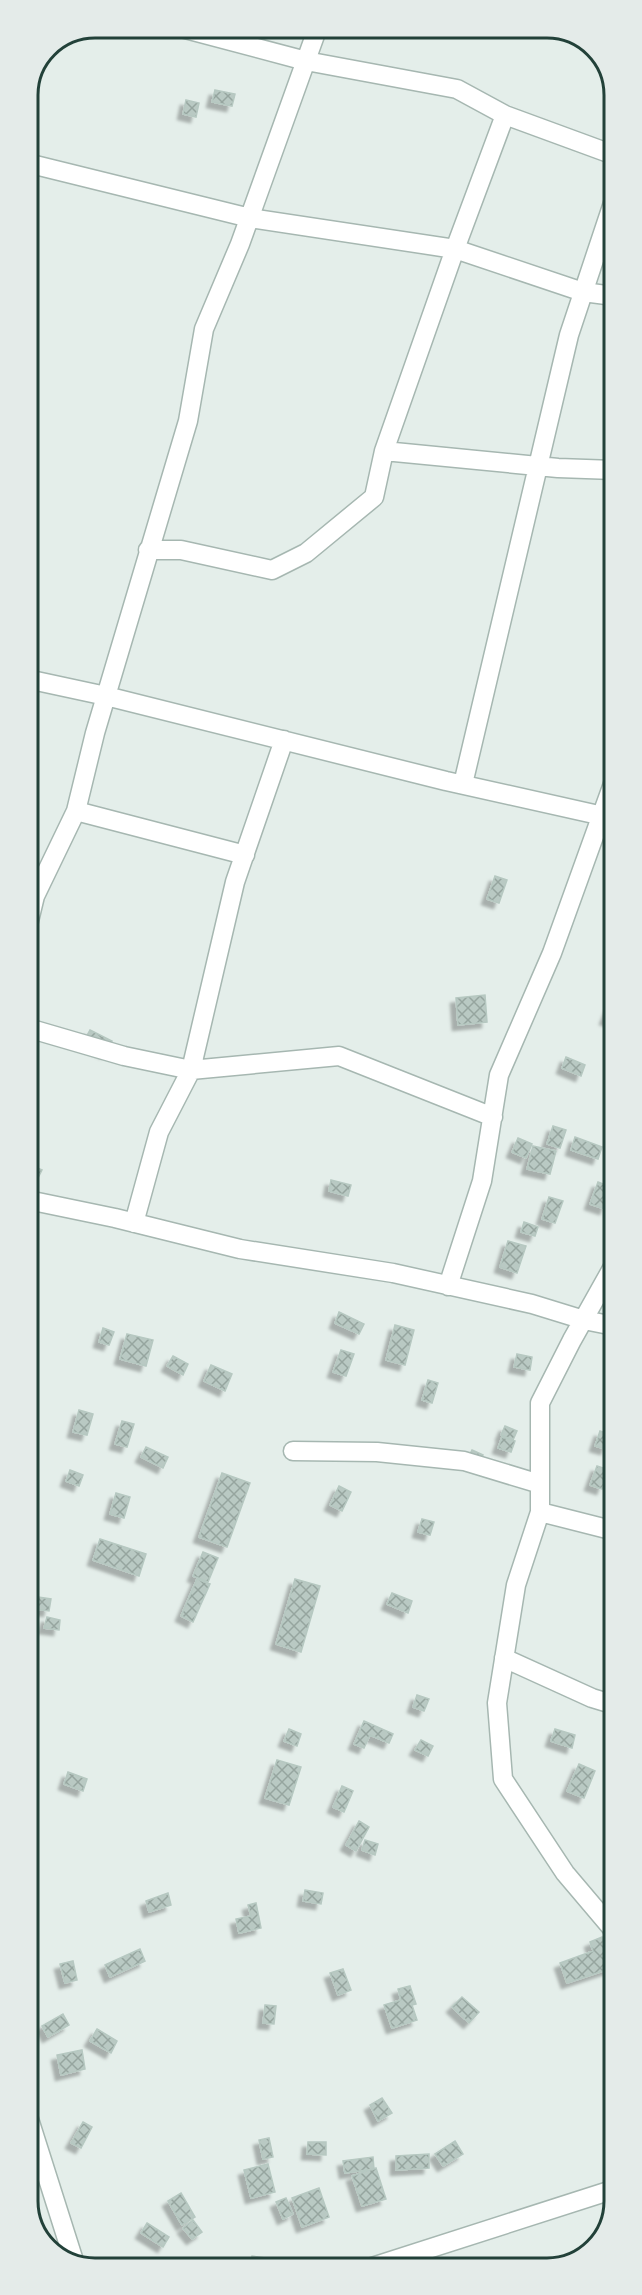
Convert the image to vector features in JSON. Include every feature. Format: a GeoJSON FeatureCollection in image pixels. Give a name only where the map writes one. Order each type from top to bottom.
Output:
{"type":"FeatureCollection","features":[{"type":"Feature","properties":{"kind":"street"},"geometry":{"type":"LineString","coordinates":[[221,38],[306,60],[457,89],[505,115],[604,151]]}},
{"type":"Feature","properties":{"kind":"street"},"geometry":{"type":"LineString","coordinates":[[38,890],[76,811],[106,696],[188,421],[204,328],[250,218],[314,38]]}},
{"type":"Feature","properties":{"kind":"street"},"geometry":{"type":"LineString","coordinates":[[148,550],[181,550],[272,570],[306,553],[374,497],[384,451],[505,115]]}},
{"type":"Feature","properties":{"kind":"street"},"geometry":{"type":"LineString","coordinates":[[38,166],[250,218],[455,249],[583,292],[604,295]]}},
{"type":"Feature","properties":{"kind":"street"},"geometry":{"type":"LineString","coordinates":[[463,784],[568,335],[604,230]]}},
{"type":"Feature","properties":{"kind":"street"},"geometry":{"type":"LineString","coordinates":[[384,451],[537,466],[604,469]]}},
{"type":"Feature","properties":{"kind":"street"},"geometry":{"type":"LineString","coordinates":[[38,681],[604,817]]}},
{"type":"Feature","properties":{"kind":"street"},"geometry":{"type":"LineString","coordinates":[[134,1223],[159,1132],[192,1070],[235,882],[284,740]]}},
{"type":"Feature","properties":{"kind":"street"},"geometry":{"type":"LineString","coordinates":[[76,811],[245,855]]}},
{"type":"Feature","properties":{"kind":"street"},"geometry":{"type":"LineString","coordinates":[[448,1286],[482,1181],[499,1075],[604,830]]}},
{"type":"Feature","properties":{"kind":"street"},"geometry":{"type":"LineString","coordinates":[[38,1031],[124,1056],[192,1070],[339,1056],[493,1117]]}},
{"type":"Feature","properties":{"kind":"street"},"geometry":{"type":"LineString","coordinates":[[38,1202],[240,1249],[393,1273],[532,1304],[604,1324]]}},
{"type":"Feature","properties":{"kind":"street"},"geometry":{"type":"LineString","coordinates":[[604,1283],[540,1403],[540,1512],[516,1585],[497,1703],[503,1779],[565,1873],[604,1919]]}},
{"type":"Feature","properties":{"kind":"street"},"geometry":{"type":"LineString","coordinates":[[293,1451],[377,1452],[464,1461],[540,1484]]}},
{"type":"Feature","properties":{"kind":"street"},"geometry":{"type":"LineString","coordinates":[[540,1512],[604,1528]]}},
{"type":"Feature","properties":{"kind":"street"},"geometry":{"type":"LineString","coordinates":[[504,1658],[604,1702]]}},
{"type":"Feature","properties":{"kind":"street"},"geometry":{"type":"LineString","coordinates":[[38,2148],[71,2252]]}},
{"type":"Feature","properties":{"kind":"street"},"geometry":{"type":"LineString","coordinates":[[401,2258],[604,2192]]}},
{"type":"Feature","properties":{"kind":"building"},"geometry":{"type":"Polygon","coordinates":[[[215,90],[235,94],[232,106],[212,102],[215,90]]]}},
{"type":"Feature","properties":{"kind":"building"},"geometry":{"type":"Polygon","coordinates":[[[186,100],[199,103],[196,117],[183,114],[186,100]]]}},
{"type":"Feature","properties":{"kind":"building"},"geometry":{"type":"Polygon","coordinates":[[[495,876],[507,880],[499,903],[487,899],[495,876]]]}},
{"type":"Feature","properties":{"kind":"building"},"geometry":{"type":"Polygon","coordinates":[[[485,995],[487,1022],[458,1025],[456,998],[485,995]]]}},
{"type":"Feature","properties":{"kind":"building"},"geometry":{"type":"Polygon","coordinates":[[[90,1030],[112,1041],[106,1053],[84,1041],[90,1030]]]}},
{"type":"Feature","properties":{"kind":"building"},"geometry":{"type":"Polygon","coordinates":[[[566,1057],[585,1065],[581,1076],[562,1068],[566,1057]]]}},
{"type":"Feature","properties":{"kind":"building"},"geometry":{"type":"Polygon","coordinates":[[[553,1126],[566,1130],[560,1148],[547,1144],[553,1126]]]}},
{"type":"Feature","properties":{"kind":"building"},"geometry":{"type":"Polygon","coordinates":[[[575,1137],[602,1147],[598,1159],[571,1150],[575,1137]]]}},
{"type":"Feature","properties":{"kind":"building"},"geometry":{"type":"Polygon","coordinates":[[[518,1138],[532,1144],[526,1158],[512,1152],[518,1138]]]}},
{"type":"Feature","properties":{"kind":"building"},"geometry":{"type":"Polygon","coordinates":[[[533,1146],[556,1151],[550,1174],[527,1169],[533,1146]]]}},
{"type":"Feature","properties":{"kind":"building"},"geometry":{"type":"Polygon","coordinates":[[[331,1180],[351,1185],[348,1196],[329,1191],[331,1180]]]}},
{"type":"Feature","properties":{"kind":"building"},"geometry":{"type":"Polygon","coordinates":[[[598,1182],[604,1184],[604,1209],[590,1204],[598,1182]]]}},
{"type":"Feature","properties":{"kind":"building"},"geometry":{"type":"Polygon","coordinates":[[[549,1197],[563,1201],[555,1223],[542,1219],[549,1197]]]}},
{"type":"Feature","properties":{"kind":"building"},"geometry":{"type":"Polygon","coordinates":[[[524,1222],[538,1227],[535,1236],[521,1232],[524,1222]]]}},
{"type":"Feature","properties":{"kind":"building"},"geometry":{"type":"Polygon","coordinates":[[[508,1241],[526,1246],[517,1273],[500,1267],[508,1241]]]}},
{"type":"Feature","properties":{"kind":"building"},"geometry":{"type":"Polygon","coordinates":[[[339,1312],[364,1324],[359,1334],[335,1323],[339,1312]]]}},
{"type":"Feature","properties":{"kind":"building"},"geometry":{"type":"Polygon","coordinates":[[[395,1325],[414,1330],[405,1365],[386,1360],[395,1325]]]}},
{"type":"Feature","properties":{"kind":"building"},"geometry":{"type":"Polygon","coordinates":[[[103,1328],[114,1332],[109,1345],[99,1342],[103,1328]]]}},
{"type":"Feature","properties":{"kind":"building"},"geometry":{"type":"Polygon","coordinates":[[[127,1334],[153,1340],[146,1366],[120,1359],[127,1334]]]}},
{"type":"Feature","properties":{"kind":"building"},"geometry":{"type":"Polygon","coordinates":[[[341,1350],[354,1354],[346,1376],[333,1372],[341,1350]]]}},
{"type":"Feature","properties":{"kind":"building"},"geometry":{"type":"Polygon","coordinates":[[[517,1354],[532,1357],[530,1370],[514,1367],[517,1354]]]}},
{"type":"Feature","properties":{"kind":"building"},"geometry":{"type":"Polygon","coordinates":[[[173,1356],[188,1364],[183,1375],[167,1366],[173,1356]]]}},
{"type":"Feature","properties":{"kind":"building"},"geometry":{"type":"Polygon","coordinates":[[[211,1365],[232,1374],[225,1391],[204,1381],[211,1365]]]}},
{"type":"Feature","properties":{"kind":"building"},"geometry":{"type":"Polygon","coordinates":[[[428,1380],[438,1383],[432,1403],[422,1400],[428,1380]]]}},
{"type":"Feature","properties":{"kind":"building"},"geometry":{"type":"Polygon","coordinates":[[[79,1410],[93,1414],[87,1435],[73,1432],[79,1410]]]}},
{"type":"Feature","properties":{"kind":"building"},"geometry":{"type":"Polygon","coordinates":[[[122,1421],[134,1424],[127,1447],[115,1444],[122,1421]]]}},
{"type":"Feature","properties":{"kind":"building"},"geometry":{"type":"Polygon","coordinates":[[[505,1426],[517,1431],[513,1440],[501,1435],[505,1426]]]}},
{"type":"Feature","properties":{"kind":"building"},"geometry":{"type":"Polygon","coordinates":[[[600,1431],[604,1432],[604,1448],[595,1446],[600,1431]]]}},
{"type":"Feature","properties":{"kind":"building"},"geometry":{"type":"Polygon","coordinates":[[[502,1437],[515,1441],[511,1452],[498,1448],[502,1437]]]}},
{"type":"Feature","properties":{"kind":"building"},"geometry":{"type":"Polygon","coordinates":[[[146,1447],[168,1457],[163,1468],[141,1457],[146,1447]]]}},
{"type":"Feature","properties":{"kind":"building"},"geometry":{"type":"Polygon","coordinates":[[[472,1450],[483,1455],[479,1465],[467,1460],[472,1450]]]}},
{"type":"Feature","properties":{"kind":"building"},"geometry":{"type":"Polygon","coordinates":[[[597,1466],[604,1468],[602,1489],[590,1485],[597,1466]]]}},
{"type":"Feature","properties":{"kind":"building"},"geometry":{"type":"Polygon","coordinates":[[[70,1470],[83,1475],[79,1486],[66,1481],[70,1470]]]}},
{"type":"Feature","properties":{"kind":"building"},"geometry":{"type":"Polygon","coordinates":[[[222,1473],[250,1483],[227,1547],[199,1537],[222,1473]]]}},
{"type":"Feature","properties":{"kind":"building"},"geometry":{"type":"Polygon","coordinates":[[[339,1486],[351,1492],[342,1511],[330,1505],[339,1486]]]}},
{"type":"Feature","properties":{"kind":"building"},"geometry":{"type":"Polygon","coordinates":[[[116,1493],[130,1497],[124,1518],[110,1514],[116,1493]]]}},
{"type":"Feature","properties":{"kind":"building"},"geometry":{"type":"Polygon","coordinates":[[[422,1519],[434,1522],[430,1535],[418,1532],[422,1519]]]}},
{"type":"Feature","properties":{"kind":"building"},"geometry":{"type":"Polygon","coordinates":[[[100,1539],[146,1554],[139,1576],[93,1560],[100,1539]]]}},
{"type":"Feature","properties":{"kind":"building"},"geometry":{"type":"Polygon","coordinates":[[[203,1552],[218,1558],[208,1582],[193,1576],[203,1552]]]}},
{"type":"Feature","properties":{"kind":"building"},"geometry":{"type":"Polygon","coordinates":[[[197,1579],[210,1584],[193,1622],[181,1616],[197,1579]]]}},
{"type":"Feature","properties":{"kind":"building"},"geometry":{"type":"Polygon","coordinates":[[[295,1579],[320,1586],[301,1652],[276,1644],[295,1579]]]}},
{"type":"Feature","properties":{"kind":"building"},"geometry":{"type":"Polygon","coordinates":[[[392,1593],[412,1601],[408,1613],[387,1604],[392,1593]]]}},
{"type":"Feature","properties":{"kind":"building"},"geometry":{"type":"Polygon","coordinates":[[[38,1597],[51,1599],[49,1611],[38,1609],[38,1597]]]}},
{"type":"Feature","properties":{"kind":"building"},"geometry":{"type":"Polygon","coordinates":[[[47,1617],[60,1620],[59,1630],[44,1628],[47,1617]]]}},
{"type":"Feature","properties":{"kind":"building"},"geometry":{"type":"Polygon","coordinates":[[[417,1695],[429,1699],[424,1711],[413,1707],[417,1695]]]}},
{"type":"Feature","properties":{"kind":"building"},"geometry":{"type":"Polygon","coordinates":[[[364,1721],[393,1734],[389,1743],[370,1735],[364,1748],[354,1744],[364,1721]]]}},
{"type":"Feature","properties":{"kind":"building"},"geometry":{"type":"Polygon","coordinates":[[[289,1729],[301,1734],[297,1746],[284,1741],[289,1729]]]}},
{"type":"Feature","properties":{"kind":"building"},"geometry":{"type":"Polygon","coordinates":[[[555,1729],[575,1735],[572,1748],[551,1741],[555,1729]]]}},
{"type":"Feature","properties":{"kind":"building"},"geometry":{"type":"Polygon","coordinates":[[[421,1740],[433,1746],[428,1756],[415,1750],[421,1740]]]}},
{"type":"Feature","properties":{"kind":"building"},"geometry":{"type":"Polygon","coordinates":[[[277,1760],[301,1767],[289,1805],[265,1798],[277,1760]]]}},
{"type":"Feature","properties":{"kind":"building"},"geometry":{"type":"Polygon","coordinates":[[[579,1764],[595,1771],[584,1798],[567,1791],[579,1764]]]}},
{"type":"Feature","properties":{"kind":"building"},"geometry":{"type":"Polygon","coordinates":[[[68,1772],[87,1779],[83,1791],[64,1784],[68,1772]]]}},
{"type":"Feature","properties":{"kind":"building"},"geometry":{"type":"Polygon","coordinates":[[[342,1786],[353,1791],[344,1812],[333,1807],[342,1786]]]}},
{"type":"Feature","properties":{"kind":"building"},"geometry":{"type":"Polygon","coordinates":[[[359,1821],[369,1827],[356,1851],[346,1845],[359,1821]]]}},
{"type":"Feature","properties":{"kind":"building"},"geometry":{"type":"Polygon","coordinates":[[[365,1840],[378,1844],[375,1855],[362,1850],[365,1840]]]}},
{"type":"Feature","properties":{"kind":"building"},"geometry":{"type":"Polygon","coordinates":[[[305,1890],[323,1893],[321,1904],[303,1901],[305,1890]]]}},
{"type":"Feature","properties":{"kind":"building"},"geometry":{"type":"Polygon","coordinates":[[[168,1893],[171,1905],[149,1912],[146,1901],[168,1893]]]}},
{"type":"Feature","properties":{"kind":"building"},"geometry":{"type":"Polygon","coordinates":[[[256,1903],[261,1928],[239,1933],[236,1919],[251,1916],[248,1905],[256,1903]]]}},
{"type":"Feature","properties":{"kind":"building"},"geometry":{"type":"Polygon","coordinates":[[[602,1937],[604,1971],[567,1983],[560,1963],[593,1951],[590,1942],[602,1937]]]}},
{"type":"Feature","properties":{"kind":"building"},"geometry":{"type":"Polygon","coordinates":[[[140,1949],[145,1961],[110,1977],[105,1965],[140,1949]]]}},
{"type":"Feature","properties":{"kind":"building"},"geometry":{"type":"Polygon","coordinates":[[[73,1961],[77,1980],[65,1983],[60,1964],[73,1961]]]}},
{"type":"Feature","properties":{"kind":"building"},"geometry":{"type":"Polygon","coordinates":[[[343,1969],[351,1990],[338,1995],[330,1973],[343,1969]]]}},
{"type":"Feature","properties":{"kind":"building"},"geometry":{"type":"Polygon","coordinates":[[[410,1986],[416,2004],[412,2005],[417,2020],[392,2028],[384,2005],[401,2000],[398,1989],[410,1986]]]}},
{"type":"Feature","properties":{"kind":"building"},"geometry":{"type":"Polygon","coordinates":[[[462,1997],[479,2012],[469,2023],[452,2007],[462,1997]]]}},
{"type":"Feature","properties":{"kind":"building"},"geometry":{"type":"Polygon","coordinates":[[[265,2005],[276,2006],[274,2024],[263,2023],[265,2005]]]}},
{"type":"Feature","properties":{"kind":"building"},"geometry":{"type":"Polygon","coordinates":[[[63,2014],[69,2025],[48,2037],[42,2026],[63,2014]]]}},
{"type":"Feature","properties":{"kind":"building"},"geometry":{"type":"Polygon","coordinates":[[[97,2029],[117,2041],[111,2053],[90,2041],[97,2029]]]}},
{"type":"Feature","properties":{"kind":"building"},"geometry":{"type":"Polygon","coordinates":[[[82,2050],[85,2069],[61,2075],[57,2055],[82,2050]]]}},
{"type":"Feature","properties":{"kind":"building"},"geometry":{"type":"Polygon","coordinates":[[[382,2098],[392,2113],[378,2121],[370,2105],[382,2098]]]}},
{"type":"Feature","properties":{"kind":"building"},"geometry":{"type":"Polygon","coordinates":[[[83,2122],[92,2127],[81,2148],[71,2143],[83,2122]]]}},
{"type":"Feature","properties":{"kind":"building"},"geometry":{"type":"Polygon","coordinates":[[[269,2138],[273,2157],[263,2159],[259,2140],[269,2138]]]}},
{"type":"Feature","properties":{"kind":"building"},"geometry":{"type":"Polygon","coordinates":[[[455,2141],[463,2154],[443,2166],[435,2154],[455,2141]]]}},
{"type":"Feature","properties":{"kind":"building"},"geometry":{"type":"Polygon","coordinates":[[[308,2142],[326,2142],[326,2155],[307,2154],[308,2142]]]}},
{"type":"Feature","properties":{"kind":"building"},"geometry":{"type":"Polygon","coordinates":[[[429,2154],[429,2168],[396,2170],[396,2156],[429,2154]]]}},
{"type":"Feature","properties":{"kind":"building"},"geometry":{"type":"Polygon","coordinates":[[[373,2157],[374,2169],[345,2173],[343,2161],[373,2157]]]}},
{"type":"Feature","properties":{"kind":"building"},"geometry":{"type":"Polygon","coordinates":[[[268,2164],[275,2192],[251,2198],[244,2170],[268,2164]]]}},
{"type":"Feature","properties":{"kind":"building"},"geometry":{"type":"Polygon","coordinates":[[[376,2168],[386,2199],[362,2206],[352,2176],[376,2168]]]}},
{"type":"Feature","properties":{"kind":"building"},"geometry":{"type":"Polygon","coordinates":[[[319,2188],[329,2217],[302,2227],[292,2198],[319,2188]]]}},
{"type":"Feature","properties":{"kind":"building"},"geometry":{"type":"Polygon","coordinates":[[[181,2193],[195,2217],[182,2225],[168,2201],[181,2193]]]}},
{"type":"Feature","properties":{"kind":"building"},"geometry":{"type":"Polygon","coordinates":[[[286,2198],[293,2214],[283,2219],[276,2202],[286,2198]]]}},
{"type":"Feature","properties":{"kind":"building"},"geometry":{"type":"Polygon","coordinates":[[[193,2220],[202,2232],[192,2239],[183,2228],[193,2220]]]}},
{"type":"Feature","properties":{"kind":"building"},"geometry":{"type":"Polygon","coordinates":[[[147,2223],[169,2237],[163,2247],[141,2233],[147,2223]]]}}]}
